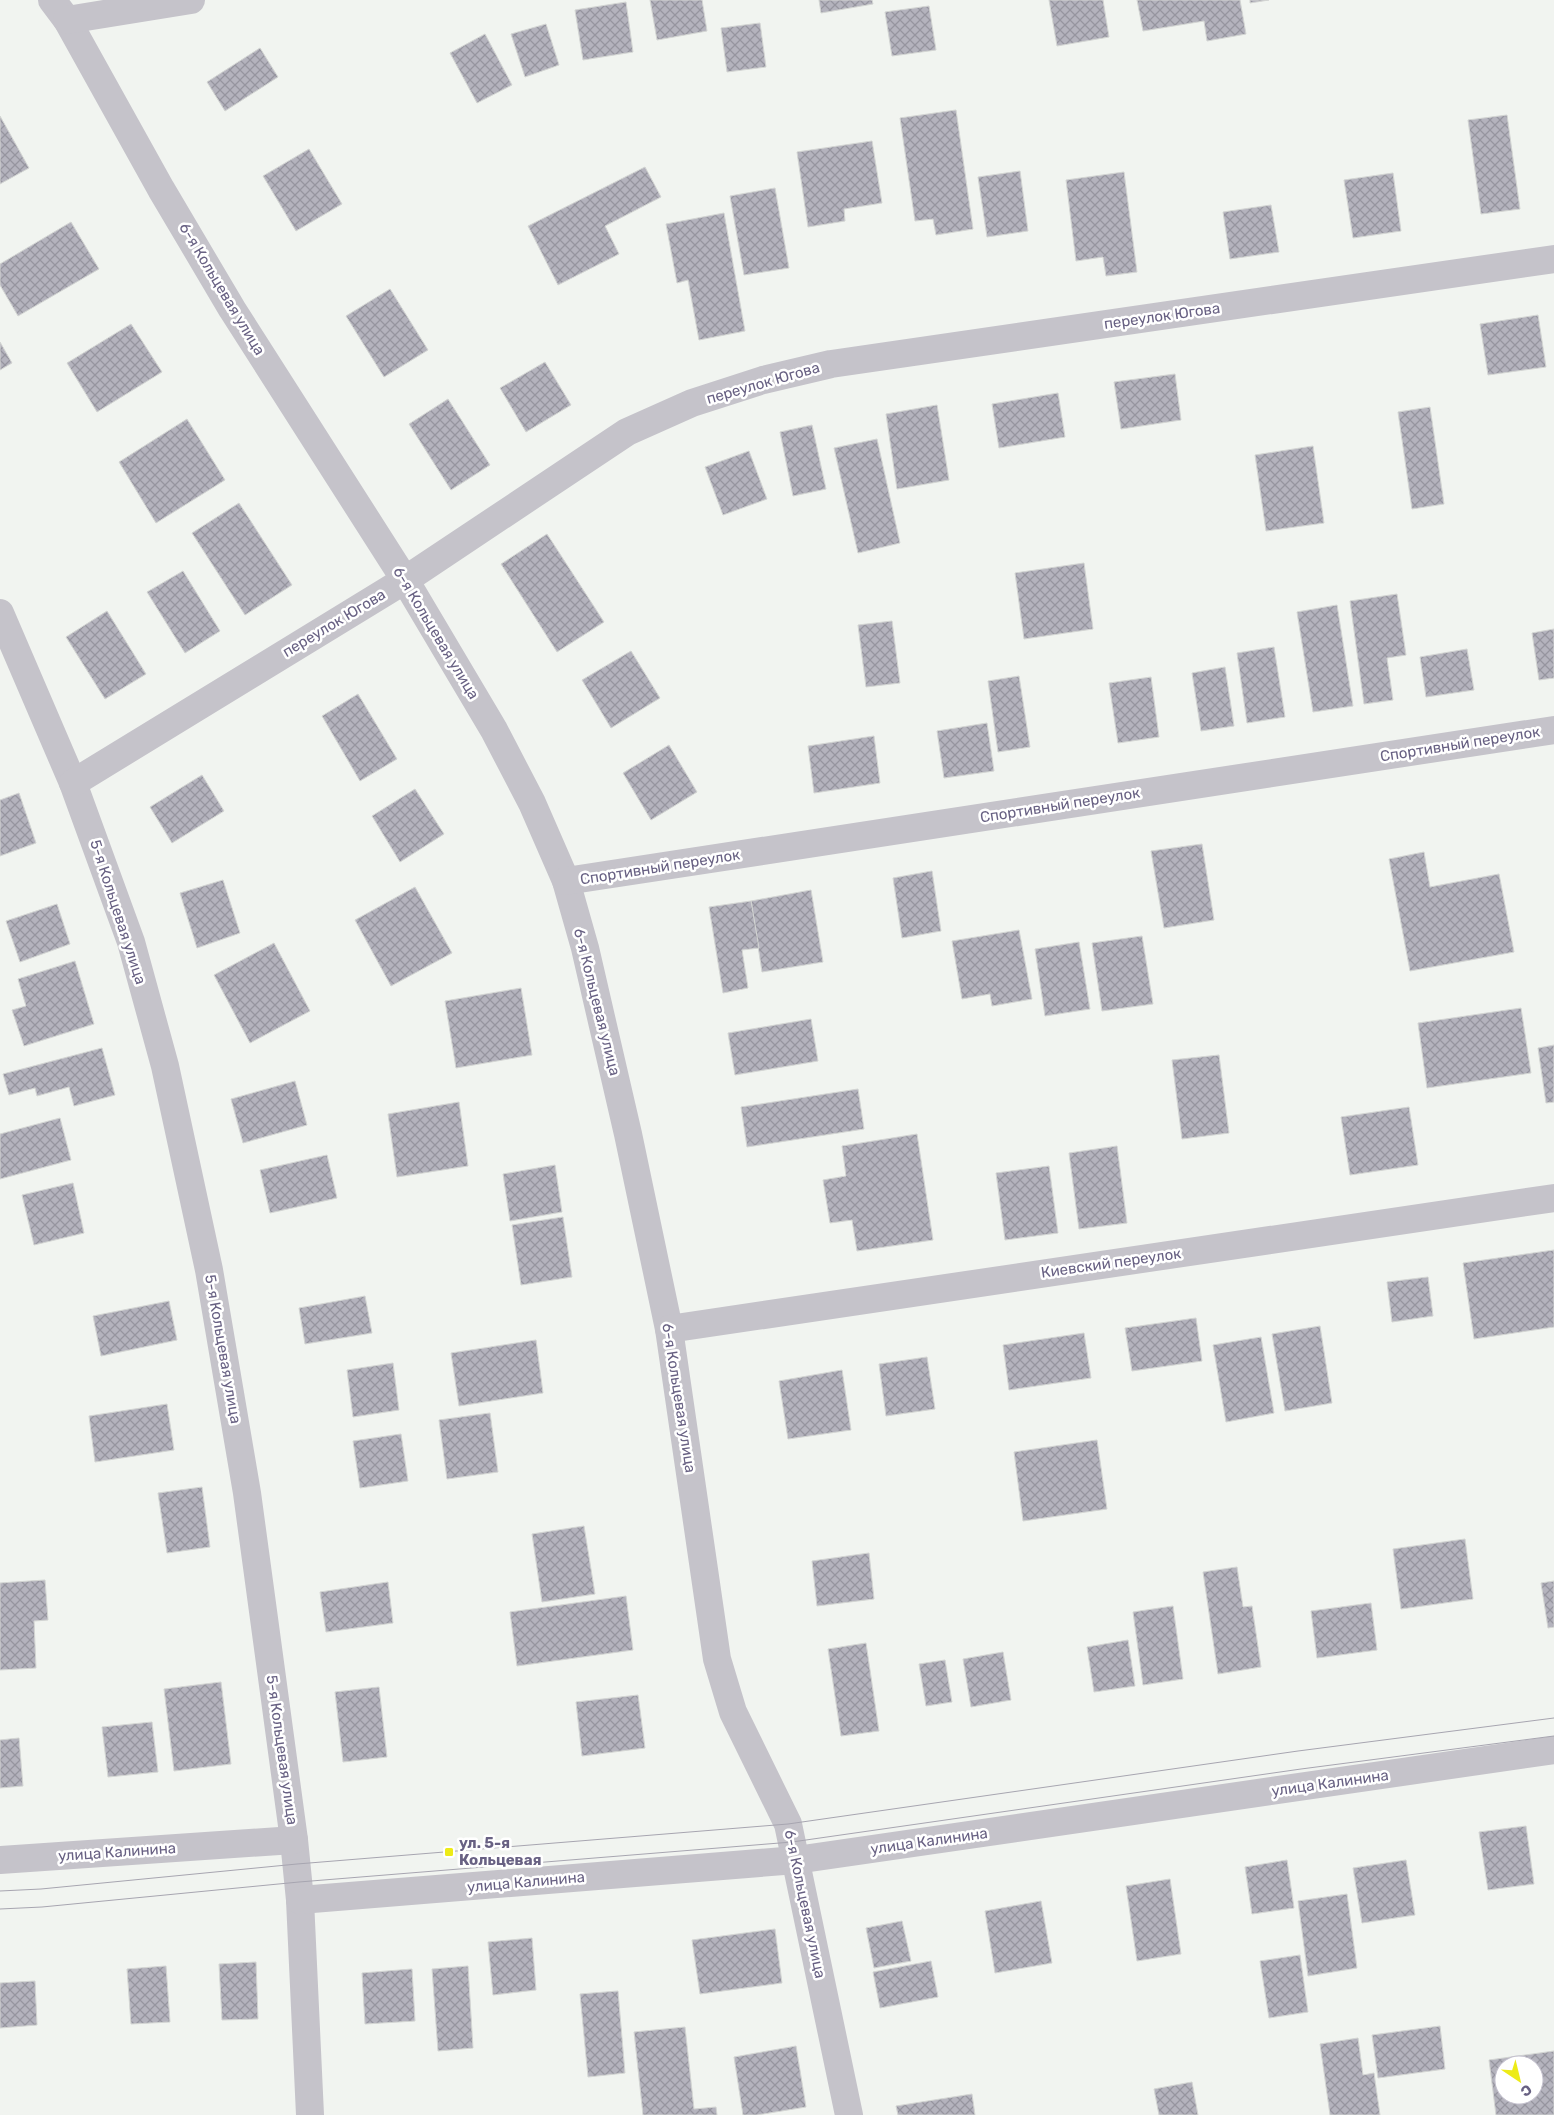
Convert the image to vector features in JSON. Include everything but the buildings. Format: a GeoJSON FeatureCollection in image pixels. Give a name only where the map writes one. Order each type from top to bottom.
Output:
{"type":"FeatureCollection","features":[{"type":"Feature","properties":{"kind":"street"},"geometry":{"type":"LineString","coordinates":[[59,10],[191,0]]}},
{"type":"Feature","properties":{"kind":"street","name":"6-я Кольцевая улица"},"geometry":{"type":"LineString","coordinates":[[59,10],[232,309],[405,580],[494,730],[532,803],[566,881],[624,1115],[669,1328],[718,1659],[733,1712],[788,1824],[849,2115]]}},
{"type":"Feature","properties":{"kind":"street","name":"переулок Югова"},"geometry":{"type":"LineString","coordinates":[[73,783],[405,580],[627,432],[692,403],[763,380],[831,364],[1554,259]]}},
{"type":"Feature","properties":{"kind":"street","name":"5-я Кольцевая улица"},"geometry":{"type":"LineString","coordinates":[[0,613],[73,783],[131,942],[165,1066],[210,1270],[247,1493],[294,1840],[300,1900],[310,2115]]}},
{"type":"Feature","properties":{"kind":"street","name":"Спортивный переулок"},"geometry":{"type":"LineString","coordinates":[[566,881],[1554,730]]}},
{"type":"Feature","properties":{"kind":"street","name":"Киевский переулок"},"geometry":{"type":"LineString","coordinates":[[669,1328],[1554,1198]]}},
{"type":"Feature","properties":{"kind":"street","name":"улица Калинина"},"geometry":{"type":"LineString","coordinates":[[300,1900],[796,1860],[1554,1750]]}},
{"type":"Feature","properties":{"kind":"street","name":"улица Калинина"},"geometry":{"type":"LineString","coordinates":[[0,1860],[294,1840]]}},
{"type":"Feature","properties":{"kind":"tram line"},"geometry":{"type":"LineString","coordinates":[[0,1891],[41,1889],[297,1864],[788,1824],[1298,1751],[1554,1718]]}},
{"type":"Feature","properties":{"kind":"tram line"},"geometry":{"type":"LineString","coordinates":[[0,1909],[42,1907],[299,1882],[792,1842],[1301,1769],[1554,1736]]}},
{"type":"Feature","properties":{"kind":"place","name":"ул. 5-я Кольцевая"},"geometry":{"type":"Point","coordinates":[449,1852]}}]}
